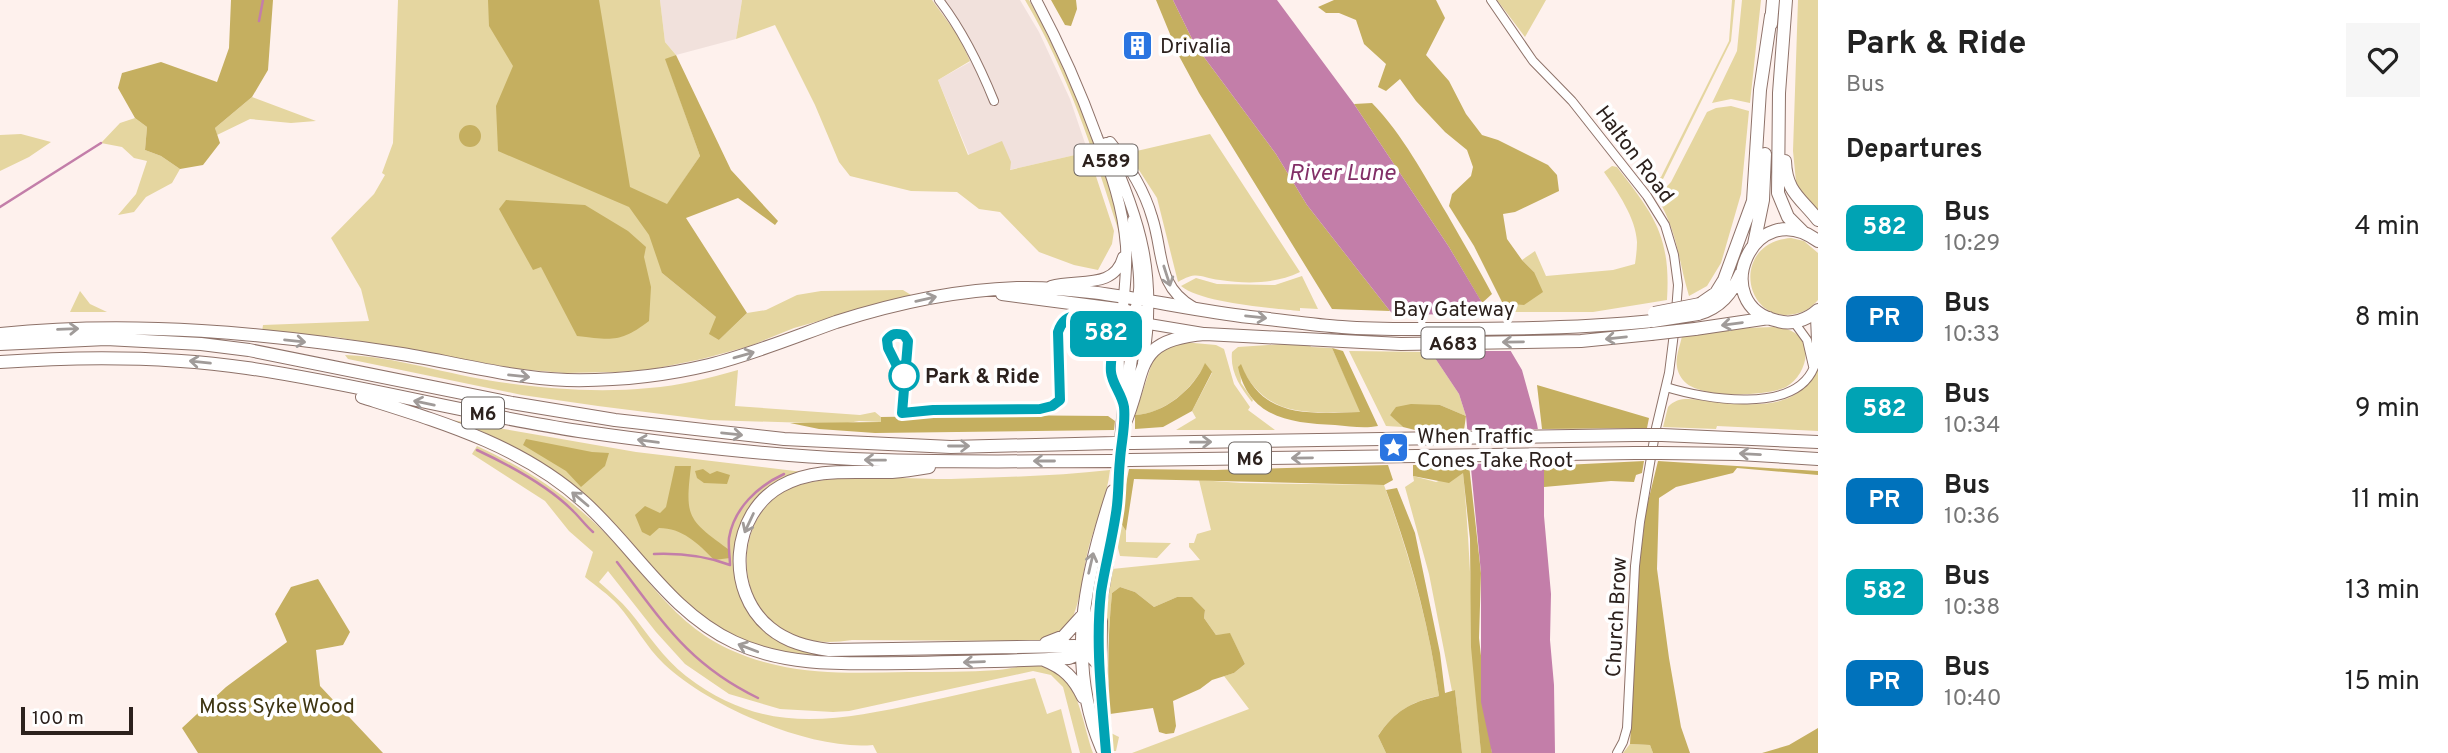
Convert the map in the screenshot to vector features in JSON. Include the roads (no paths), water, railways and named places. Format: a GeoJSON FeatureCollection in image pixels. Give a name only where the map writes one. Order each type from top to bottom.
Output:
{"type":"FeatureCollection","features":[{"type":"Feature","properties":{"kind":"highway"},"geometry":{"type":"LineString","coordinates":[[1699,309],[1724,281],[1753,201],[1760,90],[1773,0]]}},
{"type":"Feature","properties":{"kind":"highway"},"geometry":{"type":"LineString","coordinates":[[1788,0],[1786,174],[1795,196],[1818,220]]}},
{"type":"Feature","properties":{"kind":"highway"},"geometry":{"type":"LineString","coordinates":[[1788,0],[1779,93],[1778,193],[1788,217],[1803,232],[1818,241]]}},
{"type":"Feature","properties":{"kind":"highway"},"geometry":{"type":"LineString","coordinates":[[1754,244],[1763,200],[1771,16]]}},
{"type":"Feature","properties":{"kind":"highway"},"geometry":{"type":"LineString","coordinates":[[1754,244],[1772,232],[1803,232]]}},
{"type":"Feature","properties":{"kind":"highway","name":"Bay Gateway"},"geometry":{"type":"LineString","coordinates":[[1143,363],[1158,346],[1180,336],[1205,334],[1401,344],[1581,341],[1719,304],[1726,298],[1741,273],[1743,262],[1754,244]]}},
{"type":"Feature","properties":{"kind":"highway"},"geometry":{"type":"LineString","coordinates":[[1741,273],[1742,285],[1751,305],[1769,318]]}},
{"type":"Feature","properties":{"kind":"highway","name":"A683"},"geometry":{"type":"LineString","coordinates":[[0,334],[111,327],[208,331],[404,355],[514,376],[568,380],[604,379],[663,375],[704,366],[758,351],[837,322],[931,297],[978,290],[1045,288],[1138,299]]}},
{"type":"Feature","properties":{"kind":"highway","name":"A683"},"geometry":{"type":"LineString","coordinates":[[978,290],[1134,317]]}},
{"type":"Feature","properties":{"kind":"highway"},"geometry":{"type":"LineString","coordinates":[[305,378],[466,431],[521,457],[584,501],[683,609],[706,626],[748,648],[779,657],[834,663],[1069,658],[1083,650],[1092,633],[1116,516],[1124,407],[1138,299]]}},
{"type":"Feature","properties":{"kind":"highway","name":"Bay Gateway"},"geometry":{"type":"LineString","coordinates":[[1138,299],[1244,316],[1368,328],[1497,329],[1653,323],[1695,329],[1769,318],[1786,323],[1794,322]]}},
{"type":"Feature","properties":{"kind":"highway"},"geometry":{"type":"LineString","coordinates":[[1794,322],[1816,312]]}},
{"type":"Feature","properties":{"kind":"highway","name":"M6"},"geometry":{"type":"LineString","coordinates":[[0,344],[106,340],[201,344],[249,350],[512,403],[628,422],[784,439],[951,447],[1636,435],[1818,442]]}},
{"type":"Feature","properties":{"kind":"highway","name":"M6"},"geometry":{"type":"LineString","coordinates":[[0,362],[106,357],[191,361],[305,378],[575,430],[703,449],[854,459],[968,462],[1112,461],[1635,453],[1739,454],[1818,459]]}},
{"type":"Feature","properties":{"kind":"highway"},"geometry":{"type":"LineString","coordinates":[[1124,425],[1143,363]]}},
{"type":"Feature","properties":{"kind":"highway"},"geometry":{"type":"LineString","coordinates":[[968,462],[895,472],[808,475],[783,484],[762,501],[745,528],[739,548],[743,588],[754,611],[770,627],[799,645],[813,648],[829,650],[1036,646],[1083,650],[1100,666]]}},
{"type":"Feature","properties":{"kind":"highway"},"geometry":{"type":"LineString","coordinates":[[1105,753],[1093,728],[1087,706],[1083,615],[1093,552],[1118,477]]}},
{"type":"Feature","properties":{"kind":"highway"},"geometry":{"type":"LineString","coordinates":[[1101,592],[1100,666],[1105,753]]}},
{"type":"Feature","properties":{"kind":"highway"},"geometry":{"type":"LineString","coordinates":[[1036,646],[1064,636],[1083,615]]}},
{"type":"Feature","properties":{"kind":"highway"},"geometry":{"type":"LineString","coordinates":[[1042,660],[1056,665],[1072,677],[1087,706]]}},
{"type":"Feature","properties":{"kind":"main road","name":"A589"},"geometry":{"type":"LineString","coordinates":[[1036,0],[1084,103],[1114,181],[1138,299]]}},
{"type":"Feature","properties":{"kind":"main road","name":"A589"},"geometry":{"type":"LineString","coordinates":[[1084,103],[1101,132],[1133,206],[1143,242],[1134,317],[1143,363]]}},
{"type":"Feature","properties":{"kind":"main road"},"geometry":{"type":"LineString","coordinates":[[1101,132],[1124,159],[1147,202],[1167,283],[1181,300],[1195,308]]}},
{"type":"Feature","properties":{"kind":"main road"},"geometry":{"type":"LineString","coordinates":[[1045,288],[1111,277],[1117,272],[1126,248]]}},
{"type":"Feature","properties":{"kind":"main road","name":"A683"},"geometry":{"type":"LineString","coordinates":[[1134,317],[1205,334]]}},
{"type":"Feature","properties":{"kind":"street"},"geometry":{"type":"LineString","coordinates":[[939,0],[967,40],[994,101]]}},
{"type":"Feature","properties":{"kind":"street","name":"Halton Road"},"geometry":{"type":"LineString","coordinates":[[1491,0],[1533,61],[1572,101],[1647,195],[1665,225],[1674,256],[1678,285],[1666,387],[1646,482]]}},
{"type":"Feature","properties":{"kind":"street"},"geometry":{"type":"LineString","coordinates":[[1666,387],[1718,398],[1787,394],[1804,383],[1813,369],[1817,350],[1816,312]]}},
{"type":"Feature","properties":{"kind":"street"},"geometry":{"type":"LineString","coordinates":[[1794,322],[1807,340],[1813,369]]}},
{"type":"Feature","properties":{"kind":"street","name":"Church Brow"},"geometry":{"type":"LineString","coordinates":[[1617,753],[1627,728],[1635,566],[1646,482]]}},
{"type":"Feature","properties":{"kind":"water","name":"River Lune"},"geometry":{"type":"Polygon","coordinates":[[[1173,0],[1277,0],[1354,104],[1449,247],[1522,370],[1537,424],[1544,466],[1555,753],[1492,753],[1481,702],[1481,573],[1466,416],[1459,394],[1431,352],[1390,311],[1307,205],[1276,154],[1195,45],[1173,0]]]}},
{"type":"Feature","properties":{"kind":"waterway"},"geometry":{"type":"LineString","coordinates":[[259,21],[263,0]]}},
{"type":"Feature","properties":{"kind":"waterway"},"geometry":{"type":"LineString","coordinates":[[0,207],[101,143]]}},
{"type":"Feature","properties":{"kind":"waterway"},"geometry":{"type":"LineString","coordinates":[[477,450],[541,485],[593,532]]}},
{"type":"Feature","properties":{"kind":"waterway"},"geometry":{"type":"LineString","coordinates":[[654,554],[693,556],[730,565],[729,538],[736,517],[756,492],[784,474]]}},
{"type":"Feature","properties":{"kind":"waterway"},"geometry":{"type":"LineString","coordinates":[[617,562],[678,640],[713,671],[758,698]]}},
{"type":"Feature","properties":{"kind":"place","name":"Drivalia"},"geometry":{"type":"Point","coordinates":[1137,46]}},
{"type":"Feature","properties":{"kind":"place","name":"Park & Ride"},"geometry":{"type":"Point","coordinates":[904,376]}},
{"type":"Feature","properties":{"kind":"place","name":"When Traffic Cones Take Root"},"geometry":{"type":"Point","coordinates":[1394,448]}},
{"type":"Feature","properties":{"kind":"park label","name":"Moss Syke Wood"},"geometry":{"type":"Point","coordinates":[277,706]}}]}
